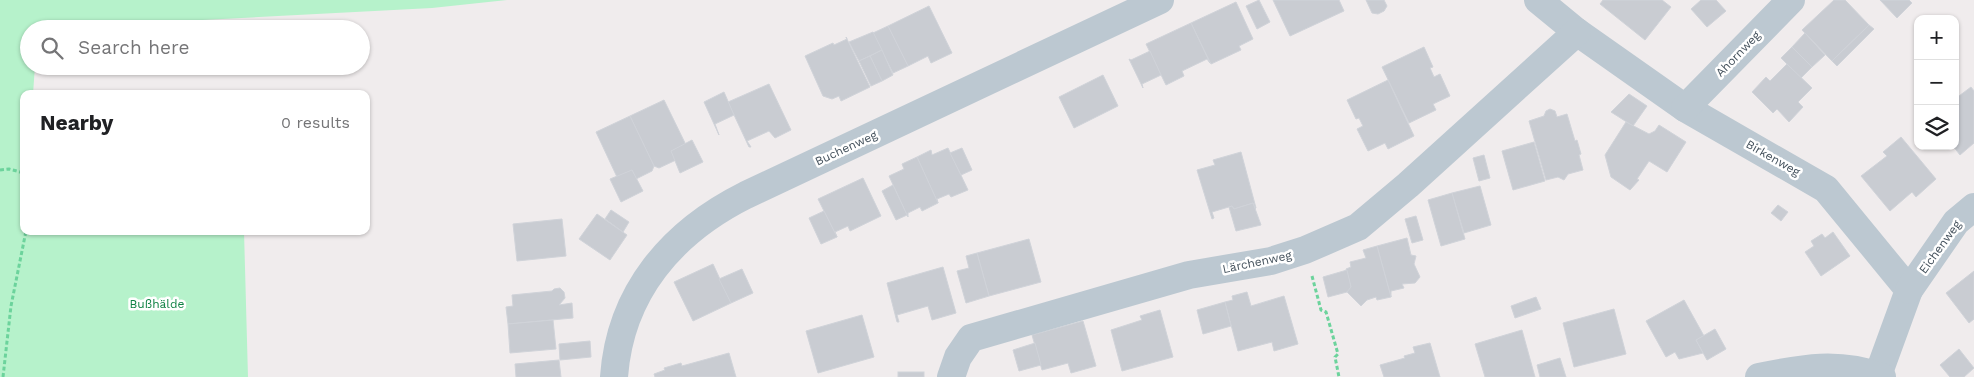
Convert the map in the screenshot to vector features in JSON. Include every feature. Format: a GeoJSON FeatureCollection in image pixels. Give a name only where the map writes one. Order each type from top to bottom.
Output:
{"type":"FeatureCollection","features":[{"type":"Feature","properties":{"kind":"street","name":"Buchenweg"},"geometry":{"type":"LineString","coordinates":[[614,377],[622,333],[636,294],[658,262],[699,222],[723,206],[1160,0]]}},
{"type":"Feature","properties":{"kind":"street","name":"Birkenweg"},"geometry":{"type":"LineString","coordinates":[[1538,0],[1577,32],[1685,108],[1826,189],[1888,266],[1910,290]]}},
{"type":"Feature","properties":{"kind":"street","name":"Ahornweg"},"geometry":{"type":"LineString","coordinates":[[1685,108],[1791,0]]}},
{"type":"Feature","properties":{"kind":"street","name":"Lärchenweg"},"geometry":{"type":"LineString","coordinates":[[954,367],[971,338],[1189,275],[1271,261],[1305,250],[1358,227],[1408,186],[1577,32]]}},
{"type":"Feature","properties":{"kind":"street","name":"Eichenweg"},"geometry":{"type":"LineString","coordinates":[[1910,290],[1956,222],[1974,207]]}},
{"type":"Feature","properties":{"kind":"street"},"geometry":{"type":"LineString","coordinates":[[1759,377],[1819,367],[1860,369],[1880,376],[1910,290]]}},
{"type":"Feature","properties":{"kind":"path"},"geometry":{"type":"LineString","coordinates":[[0,170],[9,169],[20,171]]}},
{"type":"Feature","properties":{"kind":"path"},"geometry":{"type":"LineString","coordinates":[[3,377],[11,306],[25,235]]}},
{"type":"Feature","properties":{"kind":"path"},"geometry":{"type":"LineString","coordinates":[[1313,282],[1321,310],[1326,312],[1338,354],[1335,357],[1339,377]]}},
{"type":"Feature","properties":{"kind":"green space","name":"Bußhälde"},"geometry":{"type":"Polygon","coordinates":[[[0,0],[507,0],[432,8],[202,20],[20,20],[20,75],[34,75],[33,90],[20,90],[20,235],[244,235],[248,377],[0,377],[0,0]]]}},
{"type":"Feature","properties":{"kind":"building"},"geometry":{"type":"Polygon","coordinates":[[[1259,0],[1270,22],[1257,29],[1246,6],[1259,0]]]}},
{"type":"Feature","properties":{"kind":"building"},"geometry":{"type":"Polygon","coordinates":[[[1273,0],[1339,0],[1344,11],[1290,36],[1273,0]]]}},
{"type":"Feature","properties":{"kind":"building"},"geometry":{"type":"Polygon","coordinates":[[[1366,0],[1384,0],[1387,6],[1384,11],[1378,14],[1372,13],[1366,0]]]}},
{"type":"Feature","properties":{"kind":"building"},"geometry":{"type":"Polygon","coordinates":[[[1603,0],[1662,0],[1671,7],[1645,40],[1600,4],[1603,0]]]}},
{"type":"Feature","properties":{"kind":"building"},"geometry":{"type":"Polygon","coordinates":[[[1701,0],[1716,0],[1726,11],[1707,27],[1691,9],[1701,0]]]}},
{"type":"Feature","properties":{"kind":"building"},"geometry":{"type":"Polygon","coordinates":[[[1834,0],[1845,0],[1869,25],[1832,61],[1802,30],[1834,0]]]}},
{"type":"Feature","properties":{"kind":"building"},"geometry":{"type":"Polygon","coordinates":[[[1880,0],[1909,0],[1912,3],[1897,18],[1880,0]]]}},
{"type":"Feature","properties":{"kind":"building"},"geometry":{"type":"Polygon","coordinates":[[[1236,2],[1253,39],[1239,46],[1241,50],[1211,64],[1191,23],[1236,2]]]}},
{"type":"Feature","properties":{"kind":"building"},"geometry":{"type":"Polygon","coordinates":[[[929,6],[952,53],[931,63],[928,56],[908,66],[888,26],[929,6]]]}},
{"type":"Feature","properties":{"kind":"building"},"geometry":{"type":"Polygon","coordinates":[[[1191,23],[1210,63],[1207,59],[1182,71],[1184,76],[1166,85],[1146,44],[1191,23]]]}},
{"type":"Feature","properties":{"kind":"building"},"geometry":{"type":"Polygon","coordinates":[[[1869,25],[1874,29],[1837,66],[1832,61],[1869,25]]]}},
{"type":"Feature","properties":{"kind":"building"},"geometry":{"type":"Polygon","coordinates":[[[888,26],[908,66],[893,73],[873,33],[888,26]]]}},
{"type":"Feature","properties":{"kind":"building"},"geometry":{"type":"Polygon","coordinates":[[[873,32],[882,50],[859,61],[849,42],[873,32]]]}},
{"type":"Feature","properties":{"kind":"building"},"geometry":{"type":"Polygon","coordinates":[[[1805,33],[1825,55],[1812,67],[1792,47],[1805,33]]]}},
{"type":"Feature","properties":{"kind":"building"},"geometry":{"type":"Polygon","coordinates":[[[847,39],[870,87],[841,101],[839,96],[832,99],[823,96],[805,56],[833,43],[834,45],[847,39]]]}},
{"type":"Feature","properties":{"kind":"building"},"geometry":{"type":"Polygon","coordinates":[[[1424,47],[1433,67],[1430,68],[1434,77],[1440,74],[1450,96],[1433,104],[1436,110],[1409,123],[1382,67],[1424,47]]]}},
{"type":"Feature","properties":{"kind":"building"},"geometry":{"type":"Polygon","coordinates":[[[1792,47],[1812,67],[1801,78],[1781,58],[1792,47]]]}},
{"type":"Feature","properties":{"kind":"building"},"geometry":{"type":"Polygon","coordinates":[[[882,50],[893,75],[882,81],[870,56],[882,50]]]}},
{"type":"Feature","properties":{"kind":"building"},"geometry":{"type":"Polygon","coordinates":[[[1150,51],[1161,75],[1142,84],[1143,88],[1129,59],[1131,60],[1150,51]]]}},
{"type":"Feature","properties":{"kind":"building"},"geometry":{"type":"Polygon","coordinates":[[[870,56],[882,81],[871,86],[859,61],[870,56]]]}},
{"type":"Feature","properties":{"kind":"building"},"geometry":{"type":"Polygon","coordinates":[[[1787,64],[1812,88],[1798,102],[1803,107],[1789,122],[1777,109],[1773,113],[1752,92],[1766,77],[1770,81],[1787,64]]]}},
{"type":"Feature","properties":{"kind":"building"},"geometry":{"type":"Polygon","coordinates":[[[1103,75],[1118,106],[1074,128],[1059,97],[1103,75]]]}},
{"type":"Feature","properties":{"kind":"building"},"geometry":{"type":"Polygon","coordinates":[[[1388,80],[1414,136],[1388,149],[1385,143],[1368,151],[1357,129],[1363,126],[1359,118],[1356,119],[1347,100],[1388,80]]]}},
{"type":"Feature","properties":{"kind":"building"},"geometry":{"type":"Polygon","coordinates":[[[769,84],[791,130],[775,138],[769,131],[747,141],[751,147],[749,147],[728,102],[769,84]]]}},
{"type":"Feature","properties":{"kind":"building"},"geometry":{"type":"Polygon","coordinates":[[[1971,87],[1974,91],[1974,143],[1960,155],[1956,150],[1959,150],[1959,96],[1971,87]]]}},
{"type":"Feature","properties":{"kind":"building"},"geometry":{"type":"Polygon","coordinates":[[[724,92],[734,115],[715,124],[719,135],[704,102],[724,92]]]}},
{"type":"Feature","properties":{"kind":"building"},"geometry":{"type":"Polygon","coordinates":[[[1629,94],[1647,106],[1633,126],[1611,112],[1629,94]]]}},
{"type":"Feature","properties":{"kind":"building"},"geometry":{"type":"Polygon","coordinates":[[[664,100],[686,145],[671,151],[676,160],[659,168],[654,166],[630,116],[664,100]]]}},
{"type":"Feature","properties":{"kind":"building"},"geometry":{"type":"Polygon","coordinates":[[[1550,109],[1555,111],[1557,117],[1567,114],[1581,154],[1579,155],[1583,170],[1568,174],[1564,180],[1558,177],[1546,180],[1529,121],[1544,116],[1546,111],[1550,109]]]}},
{"type":"Feature","properties":{"kind":"building"},"geometry":{"type":"Polygon","coordinates":[[[630,116],[654,166],[652,171],[636,179],[632,170],[617,177],[596,132],[630,116]]]}},
{"type":"Feature","properties":{"kind":"building"},"geometry":{"type":"Polygon","coordinates":[[[1626,122],[1649,134],[1655,131],[1659,125],[1686,142],[1667,172],[1649,161],[1637,179],[1639,180],[1630,190],[1611,177],[1605,155],[1626,122]]]}},
{"type":"Feature","properties":{"kind":"building"},"geometry":{"type":"Polygon","coordinates":[[[1901,137],[1936,179],[1916,197],[1912,192],[1890,211],[1861,176],[1887,156],[1883,152],[1901,137]]]}},
{"type":"Feature","properties":{"kind":"building"},"geometry":{"type":"Polygon","coordinates":[[[692,140],[703,162],[680,173],[671,151],[692,140]]]}},
{"type":"Feature","properties":{"kind":"building"},"geometry":{"type":"Polygon","coordinates":[[[1534,142],[1545,181],[1513,190],[1502,151],[1534,142]]]}},
{"type":"Feature","properties":{"kind":"building"},"geometry":{"type":"Polygon","coordinates":[[[948,148],[968,190],[951,197],[949,194],[937,199],[938,203],[917,157],[931,150],[932,155],[948,148]]]}},
{"type":"Feature","properties":{"kind":"building"},"geometry":{"type":"Polygon","coordinates":[[[962,148],[972,170],[961,175],[950,153],[962,148]]]}},
{"type":"Feature","properties":{"kind":"building"},"geometry":{"type":"Polygon","coordinates":[[[1241,152],[1256,208],[1253,203],[1234,209],[1232,206],[1212,212],[1214,218],[1212,219],[1197,170],[1215,165],[1213,160],[1241,152]]]}},
{"type":"Feature","properties":{"kind":"building"},"geometry":{"type":"Polygon","coordinates":[[[1484,155],[1490,178],[1479,181],[1473,158],[1484,155]]]}},
{"type":"Feature","properties":{"kind":"building"},"geometry":{"type":"Polygon","coordinates":[[[917,157],[938,203],[922,211],[920,207],[908,213],[908,217],[889,176],[904,169],[902,164],[917,157]]]}},
{"type":"Feature","properties":{"kind":"building"},"geometry":{"type":"Polygon","coordinates":[[[632,170],[643,191],[621,202],[610,179],[632,170]]]}},
{"type":"Feature","properties":{"kind":"building"},"geometry":{"type":"Polygon","coordinates":[[[863,178],[881,216],[850,231],[848,226],[835,232],[837,237],[818,199],[863,178]]]}},
{"type":"Feature","properties":{"kind":"building"},"geometry":{"type":"Polygon","coordinates":[[[893,185],[907,215],[896,220],[882,191],[893,185]]]}},
{"type":"Feature","properties":{"kind":"building"},"geometry":{"type":"Polygon","coordinates":[[[1480,186],[1491,225],[1464,233],[1452,193],[1480,186]]]}},
{"type":"Feature","properties":{"kind":"building"},"geometry":{"type":"Polygon","coordinates":[[[1452,193],[1465,239],[1441,246],[1428,200],[1452,193]]]}},
{"type":"Feature","properties":{"kind":"building"},"geometry":{"type":"Polygon","coordinates":[[[1253,203],[1261,225],[1236,231],[1229,207],[1232,206],[1234,209],[1253,203]]]}},
{"type":"Feature","properties":{"kind":"building"},"geometry":{"type":"Polygon","coordinates":[[[1778,205],[1788,212],[1781,221],[1771,213],[1778,205]]]}},
{"type":"Feature","properties":{"kind":"building"},"geometry":{"type":"Polygon","coordinates":[[[611,210],[629,222],[623,232],[605,219],[611,210]]]}},
{"type":"Feature","properties":{"kind":"building"},"geometry":{"type":"Polygon","coordinates":[[[824,211],[837,237],[821,244],[809,218],[824,211]]]}},
{"type":"Feature","properties":{"kind":"building"},"geometry":{"type":"Polygon","coordinates":[[[597,214],[627,235],[610,260],[579,239],[597,214]]]}},
{"type":"Feature","properties":{"kind":"building"},"geometry":{"type":"Polygon","coordinates":[[[1416,216],[1423,240],[1412,243],[1405,219],[1416,216]]]}},
{"type":"Feature","properties":{"kind":"building"},"geometry":{"type":"Polygon","coordinates":[[[562,219],[566,256],[517,261],[513,224],[562,219]]]}},
{"type":"Feature","properties":{"kind":"building"},"geometry":{"type":"Polygon","coordinates":[[[1833,232],[1850,256],[1821,276],[1805,252],[1814,246],[1811,241],[1822,234],[1825,238],[1833,232]]]}},
{"type":"Feature","properties":{"kind":"building"},"geometry":{"type":"Polygon","coordinates":[[[1407,238],[1411,255],[1416,256],[1414,264],[1420,277],[1415,283],[1402,284],[1404,288],[1391,291],[1391,297],[1377,246],[1407,238]]]}},
{"type":"Feature","properties":{"kind":"building"},"geometry":{"type":"Polygon","coordinates":[[[1029,239],[1041,282],[989,296],[977,253],[1029,239]]]}},
{"type":"Feature","properties":{"kind":"building"},"geometry":{"type":"Polygon","coordinates":[[[1377,246],[1391,297],[1377,300],[1376,297],[1367,300],[1361,306],[1346,291],[1351,287],[1346,269],[1351,267],[1350,262],[1366,258],[1363,250],[1377,246]]]}},
{"type":"Feature","properties":{"kind":"building"},"geometry":{"type":"Polygon","coordinates":[[[977,253],[989,296],[966,303],[957,271],[969,268],[966,256],[977,253]]]}},
{"type":"Feature","properties":{"kind":"building"},"geometry":{"type":"Polygon","coordinates":[[[713,264],[731,303],[693,321],[674,282],[713,264]]]}},
{"type":"Feature","properties":{"kind":"building"},"geometry":{"type":"Polygon","coordinates":[[[943,267],[956,313],[932,320],[928,306],[897,315],[899,322],[897,322],[887,283],[943,267]]]}},
{"type":"Feature","properties":{"kind":"building"},"geometry":{"type":"Polygon","coordinates":[[[742,269],[753,293],[731,303],[719,279],[742,269]]]}},
{"type":"Feature","properties":{"kind":"building"},"geometry":{"type":"Polygon","coordinates":[[[1347,270],[1351,287],[1347,292],[1328,297],[1323,277],[1347,270]]]}},
{"type":"Feature","properties":{"kind":"building"},"geometry":{"type":"Polygon","coordinates":[[[1974,271],[1974,319],[1969,323],[1946,293],[1974,271]]]}},
{"type":"Feature","properties":{"kind":"building"},"geometry":{"type":"Polygon","coordinates":[[[560,288],[564,292],[565,298],[559,305],[572,303],[573,318],[508,324],[506,307],[513,306],[512,295],[552,291],[560,288]]]}},
{"type":"Feature","properties":{"kind":"building"},"geometry":{"type":"Polygon","coordinates":[[[1247,292],[1251,306],[1284,296],[1298,344],[1274,351],[1272,342],[1238,351],[1225,302],[1233,300],[1232,296],[1247,292]]]}},
{"type":"Feature","properties":{"kind":"building"},"geometry":{"type":"Polygon","coordinates":[[[1536,297],[1541,309],[1515,318],[1511,306],[1536,297]]]}},
{"type":"Feature","properties":{"kind":"building"},"geometry":{"type":"Polygon","coordinates":[[[1684,300],[1704,336],[1696,340],[1703,353],[1679,359],[1675,352],[1666,357],[1646,321],[1684,300]]]}},
{"type":"Feature","properties":{"kind":"building"},"geometry":{"type":"Polygon","coordinates":[[[1225,302],[1231,326],[1203,334],[1197,310],[1225,302]]]}},
{"type":"Feature","properties":{"kind":"building"},"geometry":{"type":"Polygon","coordinates":[[[1614,309],[1626,354],[1574,367],[1563,323],[1614,309]]]}},
{"type":"Feature","properties":{"kind":"building"},"geometry":{"type":"Polygon","coordinates":[[[1160,310],[1173,357],[1122,371],[1111,330],[1142,320],[1140,316],[1160,310]]]}},
{"type":"Feature","properties":{"kind":"building"},"geometry":{"type":"Polygon","coordinates":[[[862,315],[874,357],[818,373],[806,331],[862,315]]]}},
{"type":"Feature","properties":{"kind":"building"},"geometry":{"type":"Polygon","coordinates":[[[553,320],[556,349],[510,353],[508,324],[553,320]]]}},
{"type":"Feature","properties":{"kind":"building"},"geometry":{"type":"Polygon","coordinates":[[[1083,321],[1096,366],[1071,373],[1068,363],[1042,370],[1032,335],[1083,321]]]}},
{"type":"Feature","properties":{"kind":"building"},"geometry":{"type":"Polygon","coordinates":[[[1715,329],[1726,349],[1707,360],[1696,340],[1715,329]]]}},
{"type":"Feature","properties":{"kind":"building"},"geometry":{"type":"Polygon","coordinates":[[[1522,330],[1535,377],[1485,377],[1475,344],[1522,330]]]}},
{"type":"Feature","properties":{"kind":"building"},"geometry":{"type":"Polygon","coordinates":[[[590,341],[591,357],[560,360],[559,344],[590,341]]]}},
{"type":"Feature","properties":{"kind":"building"},"geometry":{"type":"Polygon","coordinates":[[[1035,343],[1041,365],[1019,371],[1013,350],[1035,343]]]}},
{"type":"Feature","properties":{"kind":"building"},"geometry":{"type":"Polygon","coordinates":[[[1430,343],[1440,377],[1384,377],[1380,365],[1405,358],[1404,356],[1415,353],[1413,347],[1430,343]]]}},
{"type":"Feature","properties":{"kind":"building"},"geometry":{"type":"Polygon","coordinates":[[[1959,349],[1974,368],[1964,377],[1950,377],[1940,365],[1959,349]]]}},
{"type":"Feature","properties":{"kind":"building"},"geometry":{"type":"Polygon","coordinates":[[[729,353],[736,377],[655,377],[654,374],[665,370],[664,368],[681,363],[682,366],[729,353]]]}},
{"type":"Feature","properties":{"kind":"building"},"geometry":{"type":"Polygon","coordinates":[[[1560,358],[1566,377],[1540,377],[1537,365],[1560,358]]]}},
{"type":"Feature","properties":{"kind":"building"},"geometry":{"type":"Polygon","coordinates":[[[559,360],[561,377],[516,377],[515,364],[559,360]]]}},
{"type":"Feature","properties":{"kind":"building"},"geometry":{"type":"Polygon","coordinates":[[[898,372],[924,372],[924,377],[898,377],[898,372]]]}}]}
